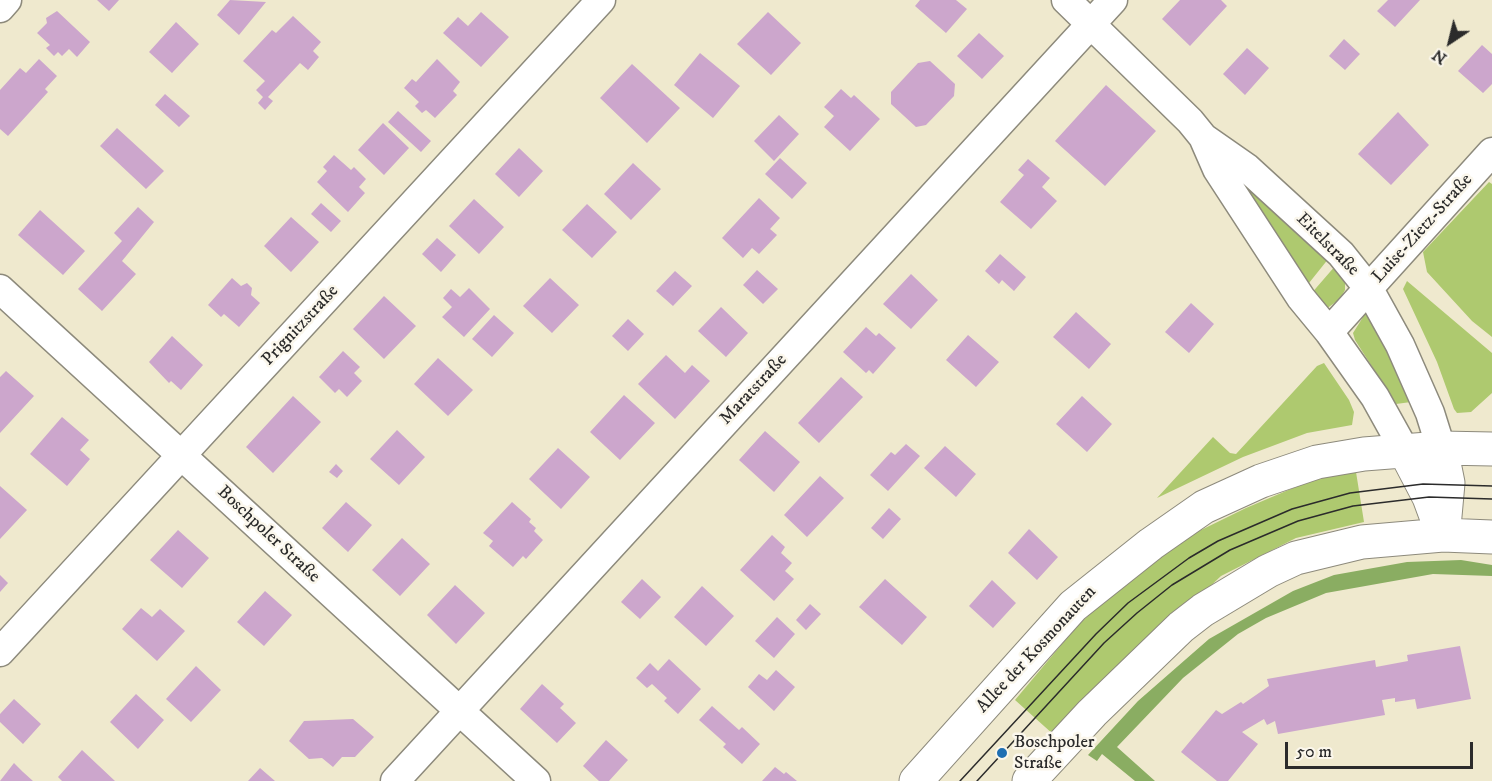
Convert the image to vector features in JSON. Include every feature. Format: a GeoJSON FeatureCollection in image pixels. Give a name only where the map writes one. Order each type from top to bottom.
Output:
{"type":"FeatureCollection","features":[{"type":"Feature","properties":{"kind":"main road","name":"Allee der Kosmonauten"},"geometry":{"type":"LineString","coordinates":[[916,781],[1073,606],[1151,544],[1204,507],[1261,481],[1317,462],[1364,454],[1441,448],[1492,449]]}},
{"type":"Feature","properties":{"kind":"main road"},"geometry":{"type":"LineString","coordinates":[[1441,448],[1448,483],[1443,535]]}},
{"type":"Feature","properties":{"kind":"main road"},"geometry":{"type":"LineString","coordinates":[[1405,451],[1429,497],[1443,535]]}},
{"type":"Feature","properties":{"kind":"main road"},"geometry":{"type":"LineString","coordinates":[[1029,781],[1092,713],[1181,627],[1203,610],[1268,571],[1296,558],[1376,540],[1443,535],[1492,537]]}},
{"type":"Feature","properties":{"kind":"street"},"geometry":{"type":"LineString","coordinates":[[0,8],[7,0]]}},
{"type":"Feature","properties":{"kind":"street","name":"Prignitzstraße"},"geometry":{"type":"LineString","coordinates":[[0,652],[601,0]]}},
{"type":"Feature","properties":{"kind":"street","name":"Eitelstraße"},"geometry":{"type":"LineString","coordinates":[[1066,0],[1190,121],[1204,138],[1247,168],[1341,254],[1370,289],[1404,355],[1430,413],[1441,448]]}},
{"type":"Feature","properties":{"kind":"street","name":"Maratstraße"},"geometry":{"type":"LineString","coordinates":[[395,781],[1113,0]]}},
{"type":"Feature","properties":{"kind":"street","name":"Eitelstraße"},"geometry":{"type":"LineString","coordinates":[[1204,138],[1217,169],[1301,298],[1329,332],[1375,397],[1405,451]]}},
{"type":"Feature","properties":{"kind":"street","name":"Luise-Zietz-Straße"},"geometry":{"type":"LineString","coordinates":[[1329,332],[1492,152]]}},
{"type":"Feature","properties":{"kind":"street","name":"Boschpoler Straße"},"geometry":{"type":"LineString","coordinates":[[0,289],[536,781]]}},
{"type":"Feature","properties":{"kind":"green space"},"geometry":{"type":"Polygon","coordinates":[[[1226,168],[1329,258],[1305,288],[1226,168]]]}},
{"type":"Feature","properties":{"kind":"green space"},"geometry":{"type":"Polygon","coordinates":[[[1489,182],[1492,184],[1492,337],[1472,321],[1427,272],[1423,252],[1489,182]]]}},
{"type":"Feature","properties":{"kind":"green space"},"geometry":{"type":"Polygon","coordinates":[[[1336,265],[1345,280],[1345,290],[1340,299],[1326,309],[1310,295],[1336,265]]]}},
{"type":"Feature","properties":{"kind":"green space"},"geometry":{"type":"Polygon","coordinates":[[[1407,281],[1492,353],[1492,393],[1471,412],[1457,413],[1454,409],[1437,362],[1403,289],[1407,281]]]}},
{"type":"Feature","properties":{"kind":"green space"},"geometry":{"type":"Polygon","coordinates":[[[1365,314],[1372,314],[1411,402],[1396,404],[1355,340],[1353,333],[1365,314]]]}},
{"type":"Feature","properties":{"kind":"green space"},"geometry":{"type":"Polygon","coordinates":[[[1324,363],[1349,400],[1354,412],[1352,425],[1307,433],[1243,457],[1157,498],[1213,437],[1230,453],[1236,454],[1317,366],[1324,363]]]}},
{"type":"Feature","properties":{"kind":"green space"},"geometry":{"type":"Polygon","coordinates":[[[1356,472],[1364,522],[1296,538],[1221,576],[1054,735],[1015,700],[1078,625],[1125,582],[1195,533],[1312,480],[1356,472]]]}},
{"type":"Feature","properties":{"kind":"green space"},"geometry":{"type":"Polygon","coordinates":[[[1461,560],[1492,565],[1492,576],[1433,574],[1326,593],[1266,618],[1238,634],[1183,678],[1117,747],[1155,781],[1135,781],[1102,754],[1097,761],[1088,755],[1138,701],[1209,639],[1293,591],[1334,575],[1407,562],[1461,560]]]}},
{"type":"Feature","properties":{"kind":"building"},"geometry":{"type":"Polygon","coordinates":[[[97,0],[119,0],[109,11],[97,0]]]}},
{"type":"Feature","properties":{"kind":"building"},"geometry":{"type":"Polygon","coordinates":[[[230,0],[266,2],[239,35],[217,15],[230,0]]]}},
{"type":"Feature","properties":{"kind":"building"},"geometry":{"type":"Polygon","coordinates":[[[920,0],[956,0],[967,9],[946,33],[915,6],[920,0]]]}},
{"type":"Feature","properties":{"kind":"building"},"geometry":{"type":"Polygon","coordinates":[[[1180,0],[1221,0],[1227,6],[1190,46],[1162,19],[1180,0]]]}},
{"type":"Feature","properties":{"kind":"building"},"geometry":{"type":"Polygon","coordinates":[[[1388,0],[1420,0],[1395,27],[1377,11],[1388,0]]]}},
{"type":"Feature","properties":{"kind":"building"},"geometry":{"type":"Polygon","coordinates":[[[57,11],[90,42],[77,57],[69,49],[62,56],[58,52],[54,56],[46,48],[50,45],[37,33],[47,23],[46,18],[57,11]]]}},
{"type":"Feature","properties":{"kind":"building"},"geometry":{"type":"Polygon","coordinates":[[[481,12],[509,37],[481,67],[443,33],[458,17],[468,26],[481,12]]]}},
{"type":"Feature","properties":{"kind":"building"},"geometry":{"type":"Polygon","coordinates":[[[768,12],[801,43],[771,75],[737,44],[768,12]]]}},
{"type":"Feature","properties":{"kind":"building"},"geometry":{"type":"Polygon","coordinates":[[[293,16],[321,42],[313,51],[319,57],[308,70],[300,63],[268,97],[273,101],[265,110],[258,103],[263,97],[256,90],[265,81],[243,61],[272,30],[276,33],[293,16]]]}},
{"type":"Feature","properties":{"kind":"building"},"geometry":{"type":"Polygon","coordinates":[[[176,22],[199,44],[172,73],[149,52],[176,22]]]}},
{"type":"Feature","properties":{"kind":"building"},"geometry":{"type":"Polygon","coordinates":[[[979,33],[1004,56],[982,79],[957,56],[979,33]]]}},
{"type":"Feature","properties":{"kind":"building"},"geometry":{"type":"Polygon","coordinates":[[[1344,39],[1360,54],[1345,70],[1329,56],[1344,39]]]}},
{"type":"Feature","properties":{"kind":"building"},"geometry":{"type":"Polygon","coordinates":[[[1482,45],[1492,54],[1492,84],[1483,93],[1458,71],[1482,45]]]}},
{"type":"Feature","properties":{"kind":"building"},"geometry":{"type":"Polygon","coordinates":[[[1247,48],[1269,68],[1245,95],[1223,74],[1247,48]]]}},
{"type":"Feature","properties":{"kind":"building"},"geometry":{"type":"Polygon","coordinates":[[[700,53],[740,86],[713,118],[674,85],[700,53]]]}},
{"type":"Feature","properties":{"kind":"building"},"geometry":{"type":"Polygon","coordinates":[[[39,59],[57,76],[45,89],[48,92],[8,136],[0,129],[0,90],[20,68],[26,73],[39,59]]]}},
{"type":"Feature","properties":{"kind":"building"},"geometry":{"type":"Polygon","coordinates":[[[437,59],[460,82],[453,91],[457,95],[435,118],[426,110],[422,113],[415,106],[419,102],[404,88],[412,79],[416,82],[437,59]]]}},
{"type":"Feature","properties":{"kind":"building"},"geometry":{"type":"Polygon","coordinates":[[[930,61],[955,84],[954,96],[926,125],[916,127],[891,104],[891,92],[918,63],[930,61]]]}},
{"type":"Feature","properties":{"kind":"building"},"geometry":{"type":"Polygon","coordinates":[[[632,64],[680,108],[647,143],[600,98],[632,64]]]}},
{"type":"Feature","properties":{"kind":"building"},"geometry":{"type":"Polygon","coordinates":[[[1106,85],[1156,131],[1105,186],[1055,141],[1106,85]]]}},
{"type":"Feature","properties":{"kind":"building"},"geometry":{"type":"Polygon","coordinates":[[[841,89],[851,98],[854,95],[880,119],[850,151],[824,127],[834,116],[824,107],[841,89]]]}},
{"type":"Feature","properties":{"kind":"building"},"geometry":{"type":"Polygon","coordinates":[[[165,94],[190,116],[179,127],[155,105],[165,94]]]}},
{"type":"Feature","properties":{"kind":"building"},"geometry":{"type":"Polygon","coordinates":[[[398,111],[431,141],[421,152],[388,122],[398,111]]]}},
{"type":"Feature","properties":{"kind":"building"},"geometry":{"type":"Polygon","coordinates":[[[1398,112],[1429,145],[1391,185],[1358,154],[1398,112]]]}},
{"type":"Feature","properties":{"kind":"building"},"geometry":{"type":"Polygon","coordinates":[[[779,115],[799,134],[774,161],[754,141],[779,115]]]}},
{"type":"Feature","properties":{"kind":"building"},"geometry":{"type":"Polygon","coordinates":[[[383,123],[409,148],[384,175],[358,150],[383,123]]]}},
{"type":"Feature","properties":{"kind":"building"},"geometry":{"type":"Polygon","coordinates":[[[117,128],[164,171],[146,189],[100,146],[117,128]]]}},
{"type":"Feature","properties":{"kind":"building"},"geometry":{"type":"Polygon","coordinates":[[[519,148],[543,171],[519,197],[495,174],[519,148]]]}},
{"type":"Feature","properties":{"kind":"building"},"geometry":{"type":"Polygon","coordinates":[[[334,155],[351,170],[354,167],[366,179],[359,187],[365,193],[348,212],[317,182],[327,171],[323,167],[334,155]]]}},
{"type":"Feature","properties":{"kind":"building"},"geometry":{"type":"Polygon","coordinates":[[[780,158],[807,183],[792,199],[765,174],[780,158]]]}},
{"type":"Feature","properties":{"kind":"building"},"geometry":{"type":"Polygon","coordinates":[[[1028,159],[1050,178],[1042,187],[1057,201],[1031,229],[1000,202],[1024,175],[1018,170],[1028,159]]]}},
{"type":"Feature","properties":{"kind":"building"},"geometry":{"type":"Polygon","coordinates":[[[633,163],[661,189],[631,220],[604,194],[633,163]]]}},
{"type":"Feature","properties":{"kind":"building"},"geometry":{"type":"Polygon","coordinates":[[[759,198],[780,218],[770,229],[777,235],[759,254],[752,248],[743,258],[722,238],[759,198]]]}},
{"type":"Feature","properties":{"kind":"building"},"geometry":{"type":"Polygon","coordinates":[[[474,199],[504,227],[479,254],[449,226],[474,199]]]}},
{"type":"Feature","properties":{"kind":"building"},"geometry":{"type":"Polygon","coordinates":[[[321,203],[341,221],[331,232],[311,214],[321,203]]]}},
{"type":"Feature","properties":{"kind":"building"},"geometry":{"type":"Polygon","coordinates":[[[587,204],[617,232],[592,258],[562,230],[587,204]]]}},
{"type":"Feature","properties":{"kind":"building"},"geometry":{"type":"Polygon","coordinates":[[[138,207],[154,222],[122,261],[136,274],[102,311],[78,289],[122,241],[114,233],[138,207]]]}},
{"type":"Feature","properties":{"kind":"building"},"geometry":{"type":"Polygon","coordinates":[[[40,210],[85,251],[63,275],[18,235],[40,210]]]}},
{"type":"Feature","properties":{"kind":"building"},"geometry":{"type":"Polygon","coordinates":[[[291,217],[319,242],[291,272],[264,246],[291,217]]]}},
{"type":"Feature","properties":{"kind":"building"},"geometry":{"type":"Polygon","coordinates":[[[437,238],[456,255],[441,272],[422,254],[437,238]]]}},
{"type":"Feature","properties":{"kind":"building"},"geometry":{"type":"Polygon","coordinates":[[[1000,254],[1026,277],[1014,291],[1002,280],[999,284],[985,271],[1000,254]]]}},
{"type":"Feature","properties":{"kind":"building"},"geometry":{"type":"Polygon","coordinates":[[[757,270],[778,289],[763,304],[743,285],[757,270]]]}},
{"type":"Feature","properties":{"kind":"building"},"geometry":{"type":"Polygon","coordinates":[[[675,271],[692,286],[673,306],[656,291],[675,271]]]}},
{"type":"Feature","properties":{"kind":"building"},"geometry":{"type":"Polygon","coordinates":[[[911,274],[938,300],[911,329],[883,304],[911,274]]]}},
{"type":"Feature","properties":{"kind":"building"},"geometry":{"type":"Polygon","coordinates":[[[232,278],[241,286],[247,283],[252,288],[251,295],[260,303],[239,327],[224,314],[221,317],[208,305],[232,278]]]}},
{"type":"Feature","properties":{"kind":"building"},"geometry":{"type":"Polygon","coordinates":[[[550,278],[579,305],[552,333],[523,306],[550,278]]]}},
{"type":"Feature","properties":{"kind":"building"},"geometry":{"type":"Polygon","coordinates":[[[469,288],[490,309],[464,337],[442,317],[452,307],[443,298],[451,289],[460,297],[469,288]]]}},
{"type":"Feature","properties":{"kind":"building"},"geometry":{"type":"Polygon","coordinates":[[[384,296],[416,326],[384,359],[353,329],[384,296]]]}},
{"type":"Feature","properties":{"kind":"building"},"geometry":{"type":"Polygon","coordinates":[[[1191,303],[1214,324],[1189,353],[1165,332],[1191,303]]]}},
{"type":"Feature","properties":{"kind":"building"},"geometry":{"type":"Polygon","coordinates":[[[721,307],[748,333],[726,357],[698,331],[721,307]]]}},
{"type":"Feature","properties":{"kind":"building"},"geometry":{"type":"Polygon","coordinates":[[[1076,312],[1111,344],[1089,369],[1053,337],[1076,312]]]}},
{"type":"Feature","properties":{"kind":"building"},"geometry":{"type":"Polygon","coordinates":[[[494,315],[514,333],[492,357],[472,339],[494,315]]]}},
{"type":"Feature","properties":{"kind":"building"},"geometry":{"type":"Polygon","coordinates":[[[628,319],[644,334],[628,351],[612,336],[628,319]]]}},
{"type":"Feature","properties":{"kind":"building"},"geometry":{"type":"Polygon","coordinates":[[[866,327],[876,336],[879,333],[896,348],[873,374],[869,370],[866,373],[843,352],[866,327]]]}},
{"type":"Feature","properties":{"kind":"building"},"geometry":{"type":"Polygon","coordinates":[[[968,335],[999,362],[976,387],[946,360],[968,335]]]}},
{"type":"Feature","properties":{"kind":"building"},"geometry":{"type":"Polygon","coordinates":[[[172,336],[203,365],[181,390],[171,381],[169,383],[149,362],[172,336]]]}},
{"type":"Feature","properties":{"kind":"building"},"geometry":{"type":"Polygon","coordinates":[[[343,351],[360,367],[354,373],[362,381],[347,397],[339,389],[335,393],[319,377],[343,351]]]}},
{"type":"Feature","properties":{"kind":"building"},"geometry":{"type":"Polygon","coordinates":[[[666,355],[685,373],[692,365],[710,381],[675,419],[638,384],[666,355]]]}},
{"type":"Feature","properties":{"kind":"building"},"geometry":{"type":"Polygon","coordinates":[[[438,358],[473,390],[448,416],[414,384],[438,358]]]}},
{"type":"Feature","properties":{"kind":"building"},"geometry":{"type":"Polygon","coordinates":[[[6,371],[34,396],[0,433],[0,377],[6,371]]]}},
{"type":"Feature","properties":{"kind":"building"},"geometry":{"type":"Polygon","coordinates":[[[841,377],[863,397],[819,443],[798,423],[841,377]]]}},
{"type":"Feature","properties":{"kind":"building"},"geometry":{"type":"Polygon","coordinates":[[[624,395],[655,423],[620,460],[590,432],[624,395]]]}},
{"type":"Feature","properties":{"kind":"building"},"geometry":{"type":"Polygon","coordinates":[[[293,396],[321,422],[273,473],[246,447],[293,396]]]}},
{"type":"Feature","properties":{"kind":"building"},"geometry":{"type":"Polygon","coordinates":[[[1082,396],[1112,424],[1087,452],[1056,424],[1082,396]]]}},
{"type":"Feature","properties":{"kind":"building"},"geometry":{"type":"Polygon","coordinates":[[[62,417],[89,440],[80,450],[90,459],[67,486],[30,454],[62,417]]]}},
{"type":"Feature","properties":{"kind":"building"},"geometry":{"type":"Polygon","coordinates":[[[397,430],[425,457],[399,485],[370,459],[397,430]]]}},
{"type":"Feature","properties":{"kind":"building"},"geometry":{"type":"Polygon","coordinates":[[[765,431],[800,462],[774,492],[739,460],[765,431]]]}},
{"type":"Feature","properties":{"kind":"building"},"geometry":{"type":"Polygon","coordinates":[[[906,444],[920,456],[888,491],[870,475],[891,452],[895,455],[906,444]]]}},
{"type":"Feature","properties":{"kind":"building"},"geometry":{"type":"Polygon","coordinates":[[[945,446],[976,474],[956,497],[924,468],[945,446]]]}},
{"type":"Feature","properties":{"kind":"building"},"geometry":{"type":"Polygon","coordinates":[[[558,448],[590,477],[561,509],[529,479],[558,448]]]}},
{"type":"Feature","properties":{"kind":"building"},"geometry":{"type":"Polygon","coordinates":[[[336,464],[343,471],[337,478],[329,472],[336,464]]]}},
{"type":"Feature","properties":{"kind":"building"},"geometry":{"type":"Polygon","coordinates":[[[820,476],[844,498],[807,537],[784,515],[820,476]]]}},
{"type":"Feature","properties":{"kind":"building"},"geometry":{"type":"Polygon","coordinates":[[[0,486],[27,510],[0,539],[0,486]]]}},
{"type":"Feature","properties":{"kind":"building"},"geometry":{"type":"Polygon","coordinates":[[[346,502],[372,525],[348,552],[322,528],[346,502]]]}},
{"type":"Feature","properties":{"kind":"building"},"geometry":{"type":"Polygon","coordinates":[[[512,502],[531,519],[529,522],[536,528],[534,531],[543,540],[526,559],[523,556],[513,567],[489,546],[493,541],[483,533],[512,502]]]}},
{"type":"Feature","properties":{"kind":"building"},"geometry":{"type":"Polygon","coordinates":[[[889,508],[901,519],[883,539],[871,528],[889,508]]]}},
{"type":"Feature","properties":{"kind":"building"},"geometry":{"type":"Polygon","coordinates":[[[1029,529],[1058,557],[1037,580],[1008,553],[1029,529]]]}},
{"type":"Feature","properties":{"kind":"building"},"geometry":{"type":"Polygon","coordinates":[[[178,530],[209,558],[182,588],[150,560],[178,530]]]}},
{"type":"Feature","properties":{"kind":"building"},"geometry":{"type":"Polygon","coordinates":[[[772,535],[785,547],[781,553],[792,563],[785,571],[794,579],[774,601],[740,570],[772,535]]]}},
{"type":"Feature","properties":{"kind":"building"},"geometry":{"type":"Polygon","coordinates":[[[402,538],[430,564],[400,596],[372,570],[402,538]]]}},
{"type":"Feature","properties":{"kind":"building"},"geometry":{"type":"Polygon","coordinates":[[[0,575],[8,583],[0,592],[0,575]]]}},
{"type":"Feature","properties":{"kind":"building"},"geometry":{"type":"Polygon","coordinates":[[[642,579],[661,597],[640,619],[621,602],[642,579]]]}},
{"type":"Feature","properties":{"kind":"building"},"geometry":{"type":"Polygon","coordinates":[[[885,579],[927,617],[902,645],[859,607],[885,579]]]}},
{"type":"Feature","properties":{"kind":"building"},"geometry":{"type":"Polygon","coordinates":[[[992,580],[1016,603],[993,628],[969,606],[992,580]]]}},
{"type":"Feature","properties":{"kind":"building"},"geometry":{"type":"Polygon","coordinates":[[[455,585],[485,613],[456,644],[427,615],[455,585]]]}},
{"type":"Feature","properties":{"kind":"building"},"geometry":{"type":"Polygon","coordinates":[[[702,586],[734,616],[706,646],[674,617],[702,586]]]}},
{"type":"Feature","properties":{"kind":"building"},"geometry":{"type":"Polygon","coordinates":[[[265,591],[292,615],[264,646],[237,622],[265,591]]]}},
{"type":"Feature","properties":{"kind":"building"},"geometry":{"type":"Polygon","coordinates":[[[810,604],[821,614],[806,630],[796,620],[810,604]]]}},
{"type":"Feature","properties":{"kind":"building"},"geometry":{"type":"Polygon","coordinates":[[[141,608],[152,617],[160,609],[185,631],[157,661],[122,629],[141,608]]]}},
{"type":"Feature","properties":{"kind":"building"},"geometry":{"type":"Polygon","coordinates":[[[777,617],[795,634],[774,658],[755,641],[777,617]]]}},
{"type":"Feature","properties":{"kind":"building"},"geometry":{"type":"Polygon","coordinates":[[[1460,646],[1471,699],[1417,709],[1415,699],[1395,702],[1395,698],[1382,700],[1385,715],[1278,734],[1275,721],[1267,725],[1264,719],[1242,732],[1258,744],[1228,781],[1217,781],[1181,752],[1216,710],[1222,714],[1241,702],[1243,704],[1269,686],[1267,679],[1375,660],[1376,667],[1408,661],[1407,655],[1460,646]]]}},
{"type":"Feature","properties":{"kind":"building"},"geometry":{"type":"Polygon","coordinates":[[[669,659],[701,689],[678,714],[664,701],[667,698],[652,684],[647,688],[636,678],[650,663],[658,671],[669,659]]]}},
{"type":"Feature","properties":{"kind":"building"},"geometry":{"type":"Polygon","coordinates":[[[196,666],[221,690],[191,722],[166,699],[196,666]]]}},
{"type":"Feature","properties":{"kind":"building"},"geometry":{"type":"Polygon","coordinates":[[[776,670],[795,687],[774,711],[748,687],[759,674],[767,680],[776,670]]]}},
{"type":"Feature","properties":{"kind":"building"},"geometry":{"type":"Polygon","coordinates":[[[542,684],[564,704],[560,708],[576,723],[557,743],[520,709],[542,684]]]}},
{"type":"Feature","properties":{"kind":"building"},"geometry":{"type":"Polygon","coordinates":[[[136,694],[164,720],[138,749],[110,722],[136,694]]]}},
{"type":"Feature","properties":{"kind":"building"},"geometry":{"type":"Polygon","coordinates":[[[14,699],[41,724],[23,744],[0,722],[0,714],[14,699]]]}},
{"type":"Feature","properties":{"kind":"building"},"geometry":{"type":"Polygon","coordinates":[[[712,706],[739,730],[742,727],[760,744],[742,764],[723,747],[726,744],[699,720],[712,706]]]}},
{"type":"Feature","properties":{"kind":"building"},"geometry":{"type":"Polygon","coordinates":[[[353,719],[374,737],[355,757],[342,757],[333,767],[322,758],[309,759],[289,741],[304,721],[353,719]]]}},
{"type":"Feature","properties":{"kind":"building"},"geometry":{"type":"Polygon","coordinates":[[[606,740],[628,760],[609,781],[599,781],[583,766],[606,740]]]}},
{"type":"Feature","properties":{"kind":"building"},"geometry":{"type":"Polygon","coordinates":[[[82,750],[115,781],[62,781],[58,777],[82,750]]]}},
{"type":"Feature","properties":{"kind":"building"},"geometry":{"type":"Polygon","coordinates":[[[14,763],[23,772],[33,781],[0,781],[14,763]]]}},
{"type":"Feature","properties":{"kind":"building"},"geometry":{"type":"Polygon","coordinates":[[[775,767],[784,774],[786,772],[797,781],[762,781],[775,767]]]}},
{"type":"Feature","properties":{"kind":"building"},"geometry":{"type":"Polygon","coordinates":[[[260,768],[275,781],[248,781],[260,768]]]}},
{"type":"Feature","properties":{"kind":"tram line"},"geometry":{"type":"LineString","coordinates":[[960,781],[1096,634],[1128,603],[1189,558],[1218,541],[1292,509],[1350,493],[1423,484],[1492,486]]}},
{"type":"Feature","properties":{"kind":"tram line"},"geometry":{"type":"LineString","coordinates":[[977,781],[1104,643],[1172,585],[1230,550],[1298,521],[1353,506],[1429,497],[1492,499]]}},
{"type":"Feature","properties":{"kind":"place","name":"Boschpoler Straße"},"geometry":{"type":"Point","coordinates":[1002,753]}}]}
